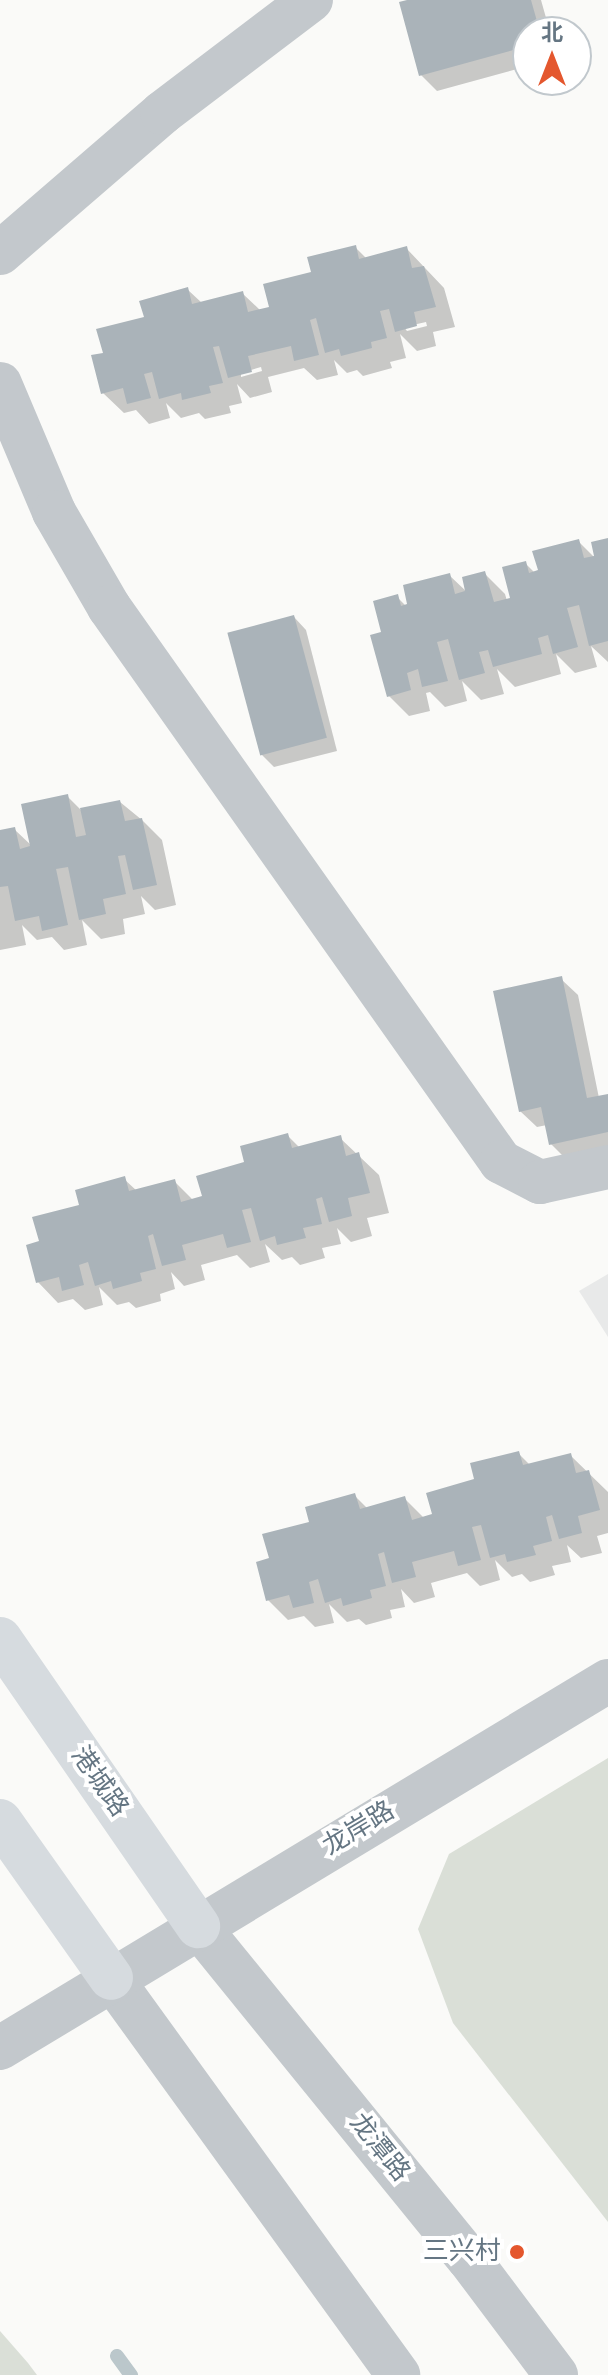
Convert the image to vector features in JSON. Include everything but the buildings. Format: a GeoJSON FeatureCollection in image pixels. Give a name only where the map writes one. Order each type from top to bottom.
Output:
{"type":"FeatureCollection","features":[{"type":"Feature","properties":{"kind":"main road","name":"港城路"},"geometry":{"type":"LineString","coordinates":[[0,1639],[198,1926]]}},
{"type":"Feature","properties":{"kind":"main road"},"geometry":{"type":"LineString","coordinates":[[0,1821],[111,1978]]}},
{"type":"Feature","properties":{"kind":"street"},"geometry":{"type":"LineString","coordinates":[[0,253],[162,113],[311,0]]}},
{"type":"Feature","properties":{"kind":"street"},"geometry":{"type":"LineString","coordinates":[[0,384],[54,512],[109,607],[501,1162],[540,1182],[608,1167]]}},
{"type":"Feature","properties":{"kind":"street","name":"龙岸路"},"geometry":{"type":"LineString","coordinates":[[0,2048],[111,1978],[608,1681]]}},
{"type":"Feature","properties":{"kind":"street","name":"龙潭路"},"geometry":{"type":"LineString","coordinates":[[198,1926],[469,2259],[556,2375]]}},
{"type":"Feature","properties":{"kind":"street"},"geometry":{"type":"LineString","coordinates":[[111,1978],[398,2375]]}},
{"type":"Feature","properties":{"kind":"shaded area"},"geometry":{"type":"Polygon","coordinates":[[[608,1274],[608,1337],[579,1291],[608,1274]]]}},
{"type":"Feature","properties":{"kind":"shaded area"},"geometry":{"type":"Polygon","coordinates":[[[608,1758],[608,2222],[453,2023],[418,1929],[449,1854],[608,1758]]]}},
{"type":"Feature","properties":{"kind":"shaded area"},"geometry":{"type":"Polygon","coordinates":[[[0,2331],[28,2363],[37,2375],[0,2375],[0,2331]]]}},
{"type":"Feature","properties":{"kind":"waterway"},"geometry":{"type":"LineString","coordinates":[[117,2356],[131,2375]]}},
{"type":"Feature","properties":{"kind":"place","name":"三兴村"},"geometry":{"type":"Point","coordinates":[517,2252]}}]}
